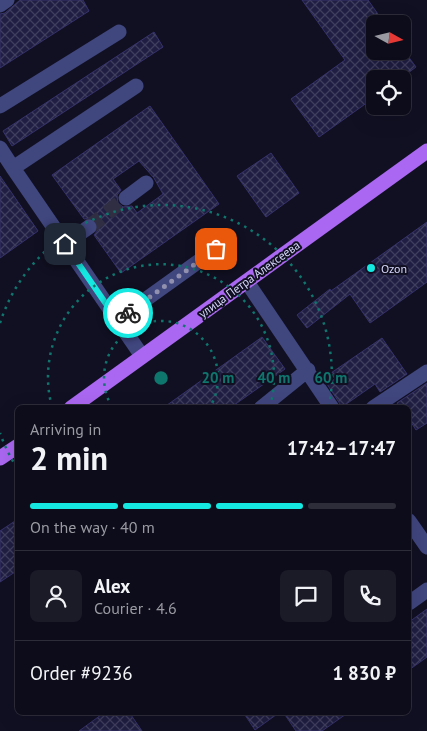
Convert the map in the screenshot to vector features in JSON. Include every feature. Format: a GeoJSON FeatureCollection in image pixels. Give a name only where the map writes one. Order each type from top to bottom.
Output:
{"type":"FeatureCollection","features":[{"type":"Feature","properties":{"kind":"main road","name":"улица Петра Алексеева"},"geometry":{"type":"LineString","coordinates":[[75,405],[427,151]]}},
{"type":"Feature","properties":{"kind":"main road"},"geometry":{"type":"LineString","coordinates":[[0,458],[15,448]]}},
{"type":"Feature","properties":{"kind":"lane"},"geometry":{"type":"LineString","coordinates":[[0,5],[7,0]]}},
{"type":"Feature","properties":{"kind":"lane"},"geometry":{"type":"LineString","coordinates":[[0,106],[119,32]]}},
{"type":"Feature","properties":{"kind":"lane"},"geometry":{"type":"LineString","coordinates":[[13,168],[136,86]]}},
{"type":"Feature","properties":{"kind":"lane"},"geometry":{"type":"LineString","coordinates":[[0,148],[142,356]]}},
{"type":"Feature","properties":{"kind":"lane"},"geometry":{"type":"LineString","coordinates":[[126,198],[146,183]]}},
{"type":"Feature","properties":{"kind":"lane"},"geometry":{"type":"LineString","coordinates":[[65,244],[89,227]]}},
{"type":"Feature","properties":{"kind":"lane"},"geometry":{"type":"LineString","coordinates":[[117,320],[216,249]]}},
{"type":"Feature","properties":{"kind":"lane"},"geometry":{"type":"LineString","coordinates":[[246,282],[308,370],[330,405]]}},
{"type":"Feature","properties":{"kind":"lane"},"geometry":{"type":"LineString","coordinates":[[265,405],[308,370]]}},
{"type":"Feature","properties":{"kind":"lane"},"geometry":{"type":"LineString","coordinates":[[378,405],[427,372]]}},
{"type":"Feature","properties":{"kind":"lane"},"geometry":{"type":"LineString","coordinates":[[411,524],[427,547]]}},
{"type":"Feature","properties":{"kind":"lane"},"geometry":{"type":"LineString","coordinates":[[411,602],[427,590]]}},
{"type":"Feature","properties":{"kind":"building"},"geometry":{"type":"Polygon","coordinates":[[[20,0],[83,0],[89,11],[0,68],[0,14],[5,13],[20,0]]]}},
{"type":"Feature","properties":{"kind":"building"},"geometry":{"type":"Polygon","coordinates":[[[302,0],[368,0],[379,15],[366,15],[366,60],[411,60],[416,67],[411,71],[366,70],[366,103],[319,137],[291,99],[345,60],[302,0]]]}},
{"type":"Feature","properties":{"kind":"building"},"geometry":{"type":"Polygon","coordinates":[[[154,32],[163,47],[12,146],[3,131],[154,32]]]}},
{"type":"Feature","properties":{"kind":"building"},"geometry":{"type":"Polygon","coordinates":[[[150,106],[219,204],[121,273],[94,235],[98,230],[97,222],[92,218],[84,219],[52,175],[150,106]],[[139,161],[113,179],[121,190],[117,195],[118,203],[123,207],[132,206],[137,213],[163,194],[154,178],[139,161]]]}},
{"type":"Feature","properties":{"kind":"building"},"geometry":{"type":"Polygon","coordinates":[[[271,153],[299,193],[266,217],[237,176],[271,153]]]}},
{"type":"Feature","properties":{"kind":"building"},"geometry":{"type":"Polygon","coordinates":[[[0,176],[38,231],[0,258],[0,176]]]}},
{"type":"Feature","properties":{"kind":"building"},"geometry":{"type":"Polygon","coordinates":[[[427,222],[427,282],[370,323],[350,294],[307,328],[297,315],[330,289],[331,291],[427,222]]]}},
{"type":"Feature","properties":{"kind":"building"},"geometry":{"type":"Polygon","coordinates":[[[262,337],[285,369],[234,405],[167,405],[262,337]]]}},
{"type":"Feature","properties":{"kind":"building"},"geometry":{"type":"Polygon","coordinates":[[[382,338],[407,374],[380,392],[375,384],[345,405],[341,405],[327,384],[335,379],[331,373],[382,338]]]}},
{"type":"Feature","properties":{"kind":"building"},"geometry":{"type":"Polygon","coordinates":[[[427,383],[427,423],[416,430],[411,422],[411,405],[398,405],[397,403],[427,383]]]}},
{"type":"Feature","properties":{"kind":"building"},"geometry":{"type":"Polygon","coordinates":[[[15,521],[15,572],[0,582],[0,531],[15,521]]]}},
{"type":"Feature","properties":{"kind":"building"},"geometry":{"type":"Polygon","coordinates":[[[427,609],[427,657],[411,669],[411,621],[427,609]]]}},
{"type":"Feature","properties":{"kind":"building"},"geometry":{"type":"Polygon","coordinates":[[[101,715],[131,715],[142,731],[79,731],[101,715]]]}},
{"type":"Feature","properties":{"kind":"building"},"geometry":{"type":"Polygon","coordinates":[[[245,715],[276,715],[255,730],[245,715]]]}},
{"type":"Feature","properties":{"kind":"building"},"geometry":{"type":"Polygon","coordinates":[[[285,715],[345,715],[322,731],[296,731],[285,715]]]}},
{"type":"Feature","properties":{"kind":"tunnel"},"geometry":{"type":"LineString","coordinates":[[89,227],[126,198]]}},
{"type":"Feature","properties":{"kind":"way so far"},"geometry":{"type":"LineString","coordinates":[[128,313],[216,249]]}},
{"type":"Feature","properties":{"kind":"place","name":"Ozon"},"geometry":{"type":"Point","coordinates":[371,268]}},
{"type":"Feature","properties":{"kind":"route"},"geometry":{"type":"LineString","coordinates":[[65,244],[117,320],[128,313]]}}]}
